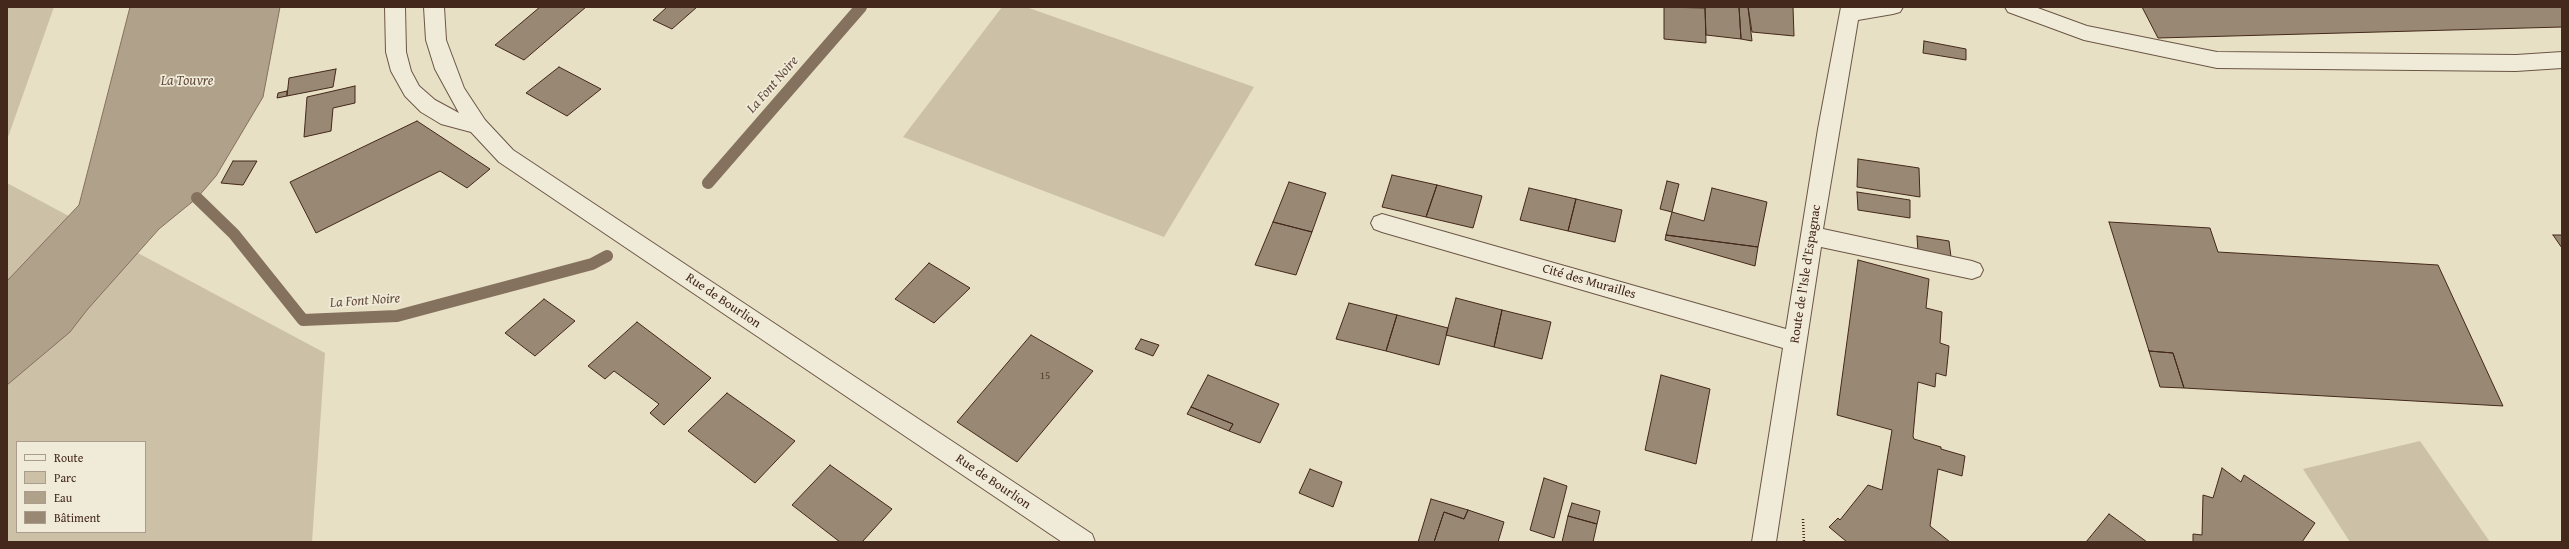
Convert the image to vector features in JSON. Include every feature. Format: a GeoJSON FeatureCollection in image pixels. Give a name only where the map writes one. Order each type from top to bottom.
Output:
{"type":"FeatureCollection","features":[{"type":"Feature","properties":{"kind":"street"},"geometry":{"type":"LineString","coordinates":[[395,7],[396,52],[401,71],[412,91],[428,106],[448,118],[478,126]]}},
{"type":"Feature","properties":{"kind":"street","name":"Rue de Bourlion"},"geometry":{"type":"LineString","coordinates":[[434,7],[436,40],[445,69],[455,91],[478,126],[506,156],[1083,542]]}},
{"type":"Feature","properties":{"kind":"street"},"geometry":{"type":"LineString","coordinates":[[1851,10],[1893,7]]}},
{"type":"Feature","properties":{"kind":"street"},"geometry":{"type":"LineString","coordinates":[[2015,7],[2084,32],[2217,60],[2516,63],[2562,60]]}},
{"type":"Feature","properties":{"kind":"street","name":"Route de l'Isle d'Espagnac"},"geometry":{"type":"LineString","coordinates":[[1764,542],[1828,129],[1851,10]]}},
{"type":"Feature","properties":{"kind":"street","name":"Cité des Murailles"},"geometry":{"type":"LineString","coordinates":[[1382,223],[1796,342]]}},
{"type":"Feature","properties":{"kind":"street"},"geometry":{"type":"LineString","coordinates":[[1812,236],[1972,270]]}},
{"type":"Feature","properties":{"kind":"green space"},"geometry":{"type":"Polygon","coordinates":[[[7,7],[54,7],[7,140],[7,7]]]}},
{"type":"Feature","properties":{"kind":"green space"},"geometry":{"type":"Polygon","coordinates":[[[1002,7],[1026,7],[1254,87],[1164,237],[903,137],[1002,7]]]}},
{"type":"Feature","properties":{"kind":"green space"},"geometry":{"type":"Polygon","coordinates":[[[7,183],[325,353],[312,542],[7,542],[7,183]]]}},
{"type":"Feature","properties":{"kind":"green space"},"geometry":{"type":"Polygon","coordinates":[[[2420,441],[2490,542],[2350,542],[2303,469],[2420,441]]]}},
{"type":"Feature","properties":{"kind":"water","name":"La Touvre"},"geometry":{"type":"Polygon","coordinates":[[[130,7],[280,7],[263,97],[216,176],[197,198],[159,229],[87,310],[70,332],[7,385],[7,281],[79,205],[130,7]]]}},
{"type":"Feature","properties":{"kind":"building"},"geometry":{"type":"Polygon","coordinates":[[[540,7],[586,7],[524,60],[495,45],[540,7]]]}},
{"type":"Feature","properties":{"kind":"building"},"geometry":{"type":"Polygon","coordinates":[[[667,7],[697,7],[672,29],[653,20],[667,7]]]}},
{"type":"Feature","properties":{"kind":"building"},"geometry":{"type":"Polygon","coordinates":[[[1664,7],[1705,8],[1706,43],[1664,39],[1664,7]]]}},
{"type":"Feature","properties":{"kind":"building"},"geometry":{"type":"Polygon","coordinates":[[[1705,7],[1739,7],[1741,39],[1706,35],[1705,7]]]}},
{"type":"Feature","properties":{"kind":"building"},"geometry":{"type":"Polygon","coordinates":[[[1739,7],[1748,7],[1752,41],[1741,39],[1739,7]]]}},
{"type":"Feature","properties":{"kind":"building"},"geometry":{"type":"Polygon","coordinates":[[[1748,7],[1793,7],[1794,36],[1752,32],[1748,7]]]}},
{"type":"Feature","properties":{"kind":"building"},"geometry":{"type":"Polygon","coordinates":[[[2142,7],[2562,7],[2562,27],[2158,38],[2142,7]]]}},
{"type":"Feature","properties":{"kind":"building"},"geometry":{"type":"Polygon","coordinates":[[[1924,41],[1966,49],[1966,60],[1923,53],[1924,41]]]}},
{"type":"Feature","properties":{"kind":"building"},"geometry":{"type":"Polygon","coordinates":[[[559,67],[601,89],[567,116],[526,93],[559,67]]]}},
{"type":"Feature","properties":{"kind":"building"},"geometry":{"type":"Polygon","coordinates":[[[336,69],[333,87],[287,96],[289,78],[336,69]]]}},
{"type":"Feature","properties":{"kind":"building"},"geometry":{"type":"Polygon","coordinates":[[[355,86],[355,103],[333,108],[331,131],[304,137],[307,97],[355,86]]]}},
{"type":"Feature","properties":{"kind":"building"},"geometry":{"type":"Polygon","coordinates":[[[287,91],[287,96],[277,98],[278,93],[287,91]]]}},
{"type":"Feature","properties":{"kind":"building"},"geometry":{"type":"Polygon","coordinates":[[[417,121],[490,169],[467,188],[440,171],[316,233],[290,182],[417,121]]]}},
{"type":"Feature","properties":{"kind":"building"},"geometry":{"type":"Polygon","coordinates":[[[1858,159],[1919,168],[1920,197],[1857,187],[1858,159]]]}},
{"type":"Feature","properties":{"kind":"building"},"geometry":{"type":"Polygon","coordinates":[[[233,161],[257,161],[243,185],[221,183],[233,161]]]}},
{"type":"Feature","properties":{"kind":"building"},"geometry":{"type":"Polygon","coordinates":[[[1392,175],[1437,185],[1426,217],[1382,207],[1392,175]]]}},
{"type":"Feature","properties":{"kind":"building"},"geometry":{"type":"Polygon","coordinates":[[[1667,181],[1679,184],[1672,212],[1660,209],[1667,181]]]}},
{"type":"Feature","properties":{"kind":"building"},"geometry":{"type":"Polygon","coordinates":[[[1289,182],[1326,193],[1312,232],[1273,222],[1289,182]]]}},
{"type":"Feature","properties":{"kind":"building"},"geometry":{"type":"Polygon","coordinates":[[[1437,185],[1482,196],[1473,228],[1426,217],[1437,185]]]}},
{"type":"Feature","properties":{"kind":"building"},"geometry":{"type":"Polygon","coordinates":[[[1529,188],[1576,199],[1568,231],[1520,220],[1529,188]]]}},
{"type":"Feature","properties":{"kind":"building"},"geometry":{"type":"Polygon","coordinates":[[[1712,188],[1767,202],[1758,247],[1666,235],[1672,212],[1704,221],[1712,188]]]}},
{"type":"Feature","properties":{"kind":"building"},"geometry":{"type":"Polygon","coordinates":[[[1857,192],[1910,200],[1910,218],[1858,210],[1857,192]]]}},
{"type":"Feature","properties":{"kind":"building"},"geometry":{"type":"Polygon","coordinates":[[[1576,199],[1622,210],[1615,242],[1568,231],[1576,199]]]}},
{"type":"Feature","properties":{"kind":"building"},"geometry":{"type":"Polygon","coordinates":[[[1273,222],[1312,232],[1296,275],[1255,265],[1273,222]]]}},
{"type":"Feature","properties":{"kind":"building"},"geometry":{"type":"Polygon","coordinates":[[[2109,222],[2210,228],[2218,252],[2438,265],[2503,406],[2184,388],[2173,353],[2149,351],[2109,222]]]}},
{"type":"Feature","properties":{"kind":"building"},"geometry":{"type":"Polygon","coordinates":[[[1666,235],[1758,247],[1755,266],[1665,240],[1666,235]]]}},
{"type":"Feature","properties":{"kind":"building"},"geometry":{"type":"Polygon","coordinates":[[[2553,235],[2562,235],[2562,248],[2553,235]]]}},
{"type":"Feature","properties":{"kind":"building"},"geometry":{"type":"Polygon","coordinates":[[[1917,236],[1949,241],[1951,257],[1918,252],[1917,236]]]}},
{"type":"Feature","properties":{"kind":"building"},"geometry":{"type":"Polygon","coordinates":[[[1858,260],[1929,279],[1926,308],[1942,312],[1940,343],[1949,346],[1946,376],[1936,373],[1935,387],[1918,382],[1913,436],[1914,439],[1965,456],[1962,476],[1938,469],[1930,526],[1950,542],[1847,542],[1829,527],[1838,518],[1840,520],[1868,485],[1882,490],[1892,430],[1837,415],[1858,260]]]}},
{"type":"Feature","properties":{"kind":"building"},"geometry":{"type":"Polygon","coordinates":[[[929,263],[970,288],[934,323],[895,299],[929,263]]]}},
{"type":"Feature","properties":{"kind":"building"},"geometry":{"type":"Polygon","coordinates":[[[1456,298],[1502,310],[1494,347],[1446,335],[1456,298]]]}},
{"type":"Feature","properties":{"kind":"building"},"geometry":{"type":"Polygon","coordinates":[[[544,299],[575,321],[535,356],[505,333],[544,299]]]}},
{"type":"Feature","properties":{"kind":"building"},"geometry":{"type":"Polygon","coordinates":[[[1349,303],[1397,315],[1386,351],[1336,339],[1349,303]]]}},
{"type":"Feature","properties":{"kind":"building"},"geometry":{"type":"Polygon","coordinates":[[[1502,310],[1551,322],[1542,359],[1494,347],[1502,310]]]}},
{"type":"Feature","properties":{"kind":"building"},"geometry":{"type":"Polygon","coordinates":[[[1397,315],[1448,328],[1439,365],[1386,351],[1397,315]]]}},
{"type":"Feature","properties":{"kind":"building"},"geometry":{"type":"Polygon","coordinates":[[[637,322],[711,378],[664,425],[650,413],[659,404],[614,371],[605,379],[588,366],[637,322]]]}},
{"type":"Feature","properties":{"kind":"building"},"geometry":{"type":"Polygon","coordinates":[[[1031,335],[1093,371],[1017,462],[957,422],[1031,335]]]}},
{"type":"Feature","properties":{"kind":"building"},"geometry":{"type":"Polygon","coordinates":[[[1141,339],[1159,345],[1153,356],[1135,349],[1141,339]]]}},
{"type":"Feature","properties":{"kind":"building"},"geometry":{"type":"Polygon","coordinates":[[[2149,351],[2173,353],[2184,388],[2160,387],[2149,351]]]}},
{"type":"Feature","properties":{"kind":"building"},"geometry":{"type":"Polygon","coordinates":[[[1208,375],[1279,404],[1260,443],[1229,431],[1233,424],[1191,407],[1208,375]]]}},
{"type":"Feature","properties":{"kind":"building"},"geometry":{"type":"Polygon","coordinates":[[[1661,375],[1710,389],[1696,464],[1645,450],[1661,375]]]}},
{"type":"Feature","properties":{"kind":"building"},"geometry":{"type":"Polygon","coordinates":[[[727,393],[795,441],[755,483],[688,431],[727,393]]]}},
{"type":"Feature","properties":{"kind":"building"},"geometry":{"type":"Polygon","coordinates":[[[1191,407],[1233,424],[1229,431],[1187,414],[1191,407]]]}},
{"type":"Feature","properties":{"kind":"building"},"geometry":{"type":"Polygon","coordinates":[[[830,465],[892,509],[862,542],[840,542],[792,505],[830,465]]]}},
{"type":"Feature","properties":{"kind":"building"},"geometry":{"type":"Polygon","coordinates":[[[2222,468],[2241,482],[2244,475],[2315,523],[2302,542],[2193,542],[2193,534],[2202,535],[2203,495],[2213,498],[2222,468]]]}},
{"type":"Feature","properties":{"kind":"building"},"geometry":{"type":"Polygon","coordinates":[[[1310,469],[1342,482],[1333,507],[1299,493],[1310,469]]]}},
{"type":"Feature","properties":{"kind":"building"},"geometry":{"type":"Polygon","coordinates":[[[1544,478],[1567,486],[1554,538],[1530,530],[1544,478]]]}},
{"type":"Feature","properties":{"kind":"building"},"geometry":{"type":"Polygon","coordinates":[[[1431,499],[1468,510],[1464,519],[1444,512],[1434,542],[1418,542],[1431,499]]]}},
{"type":"Feature","properties":{"kind":"building"},"geometry":{"type":"Polygon","coordinates":[[[1572,503],[1600,511],[1597,524],[1568,516],[1572,503]]]}},
{"type":"Feature","properties":{"kind":"building"},"geometry":{"type":"Polygon","coordinates":[[[1468,510],[1504,522],[1498,542],[1434,542],[1444,512],[1464,519],[1468,510]]]}},
{"type":"Feature","properties":{"kind":"building"},"geometry":{"type":"Polygon","coordinates":[[[2109,514],[2147,542],[2086,542],[2109,514]]]}},
{"type":"Feature","properties":{"kind":"building"},"geometry":{"type":"Polygon","coordinates":[[[1568,516],[1597,524],[1593,542],[1562,542],[1568,516]]]}},
{"type":"Feature","properties":{"kind":"waterway","name":"La Font Noire"},"geometry":{"type":"LineString","coordinates":[[708,183],[861,7]]}},
{"type":"Feature","properties":{"kind":"waterway","name":"La Font Noire"},"geometry":{"type":"LineString","coordinates":[[197,198],[234,234],[303,320],[397,316],[592,264],[607,256]]}}]}
